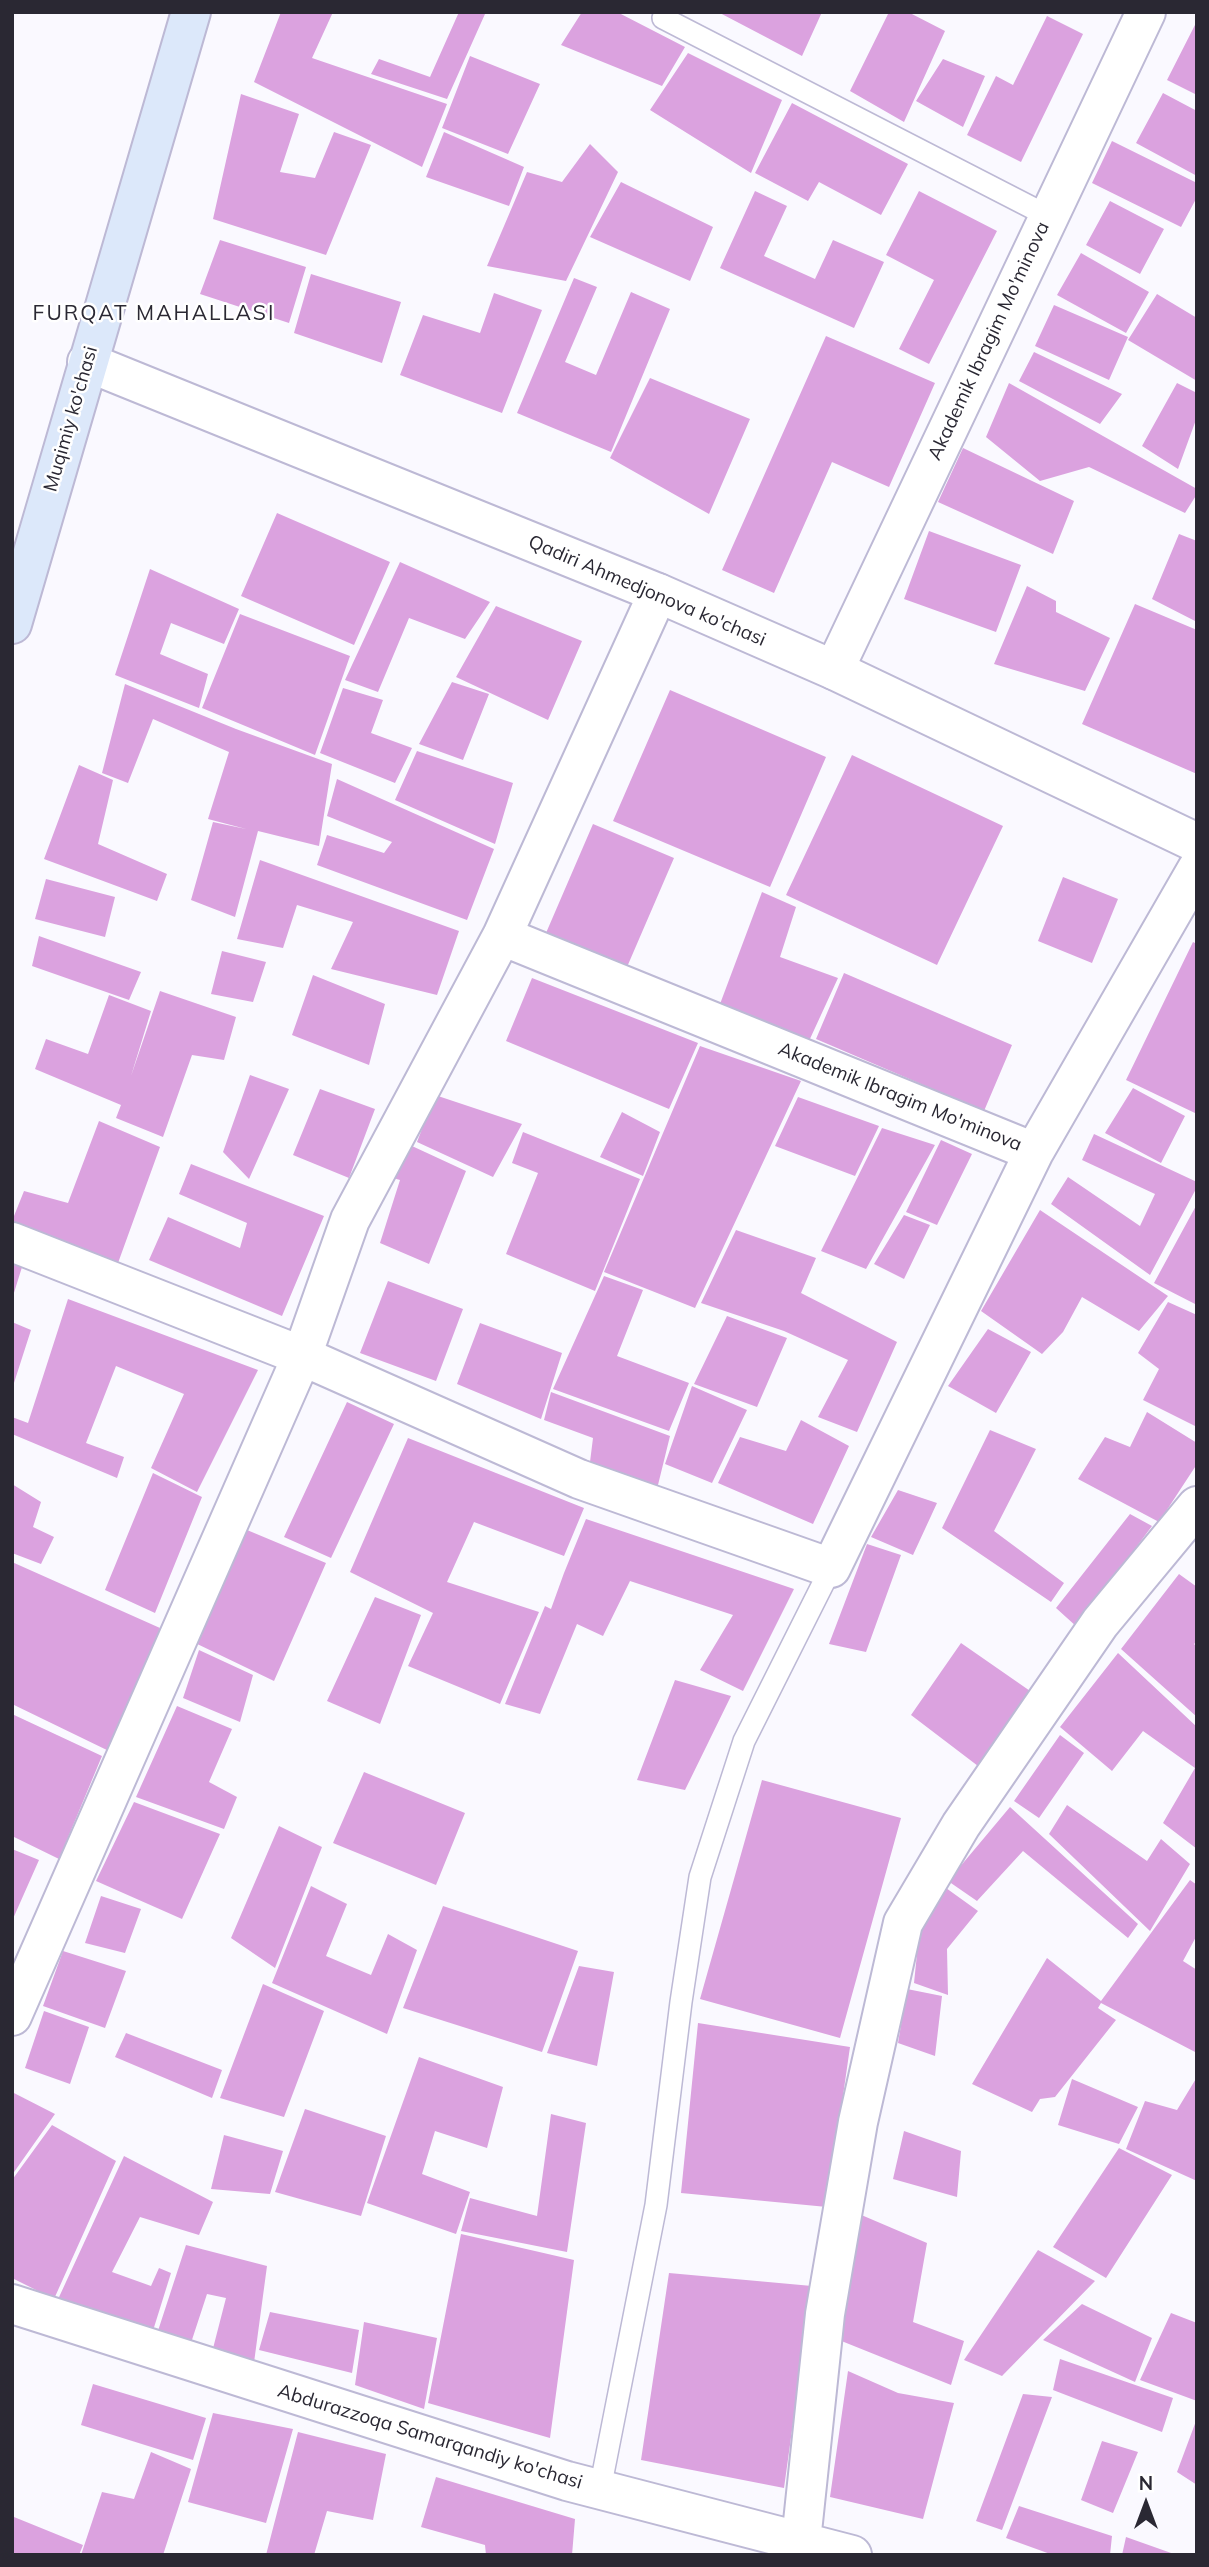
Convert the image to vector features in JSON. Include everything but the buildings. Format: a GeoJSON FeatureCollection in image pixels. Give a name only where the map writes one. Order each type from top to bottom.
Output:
{"type":"FeatureCollection","features":[{"type":"Feature","properties":{"kind":"main road","name":"Muqimiy ko'chasi"},"geometry":{"type":"LineString","coordinates":[[12,624],[191,12]]}},
{"type":"Feature","properties":{"kind":"street","name":"Akademik Ibragim Mo'minova"},"geometry":{"type":"LineString","coordinates":[[834,670],[1146,12]]}},
{"type":"Feature","properties":{"kind":"street","name":"Qadiri Ahmedjonova ko'chasi"},"geometry":{"type":"LineString","coordinates":[[87,362],[658,593],[834,670],[1197,843]]}},
{"type":"Feature","properties":{"kind":"street"},"geometry":{"type":"LineString","coordinates":[[12,2016],[302,1356],[350,1220],[502,936],[658,593]]}},
{"type":"Feature","properties":{"kind":"street","name":"Akademik Ibragim Mo'minova"},"geometry":{"type":"LineString","coordinates":[[502,936],[1034,1152],[1197,869]]}},
{"type":"Feature","properties":{"kind":"street"},"geometry":{"type":"LineString","coordinates":[[12,1242],[302,1356],[579,1479],[831,1568],[1034,1152]]}},
{"type":"Feature","properties":{"kind":"street"},"geometry":{"type":"LineString","coordinates":[[801,2541],[825,2314],[858,2122],[902,1923],[961,1825],[1100,1623],[1197,1506]]}},
{"type":"Feature","properties":{"kind":"street","name":"Abdurazzoqa Samarqandiy ko'chasi"},"geometry":{"type":"LineString","coordinates":[[12,2304],[568,2481],[852,2555]]}},
{"type":"Feature","properties":{"kind":"lane"},"geometry":{"type":"LineString","coordinates":[[663,18],[1048,216]]}},
{"type":"Feature","properties":{"kind":"lane"},"geometry":{"type":"LineString","coordinates":[[600,2489],[656,2206],[681,2002],[700,1877],[744,1741],[831,1568]]}},
{"type":"Feature","properties":{"kind":"district","name":"FURQAT MAHALLASI"},"geometry":{"type":"Point","coordinates":[154,314]}}]}
